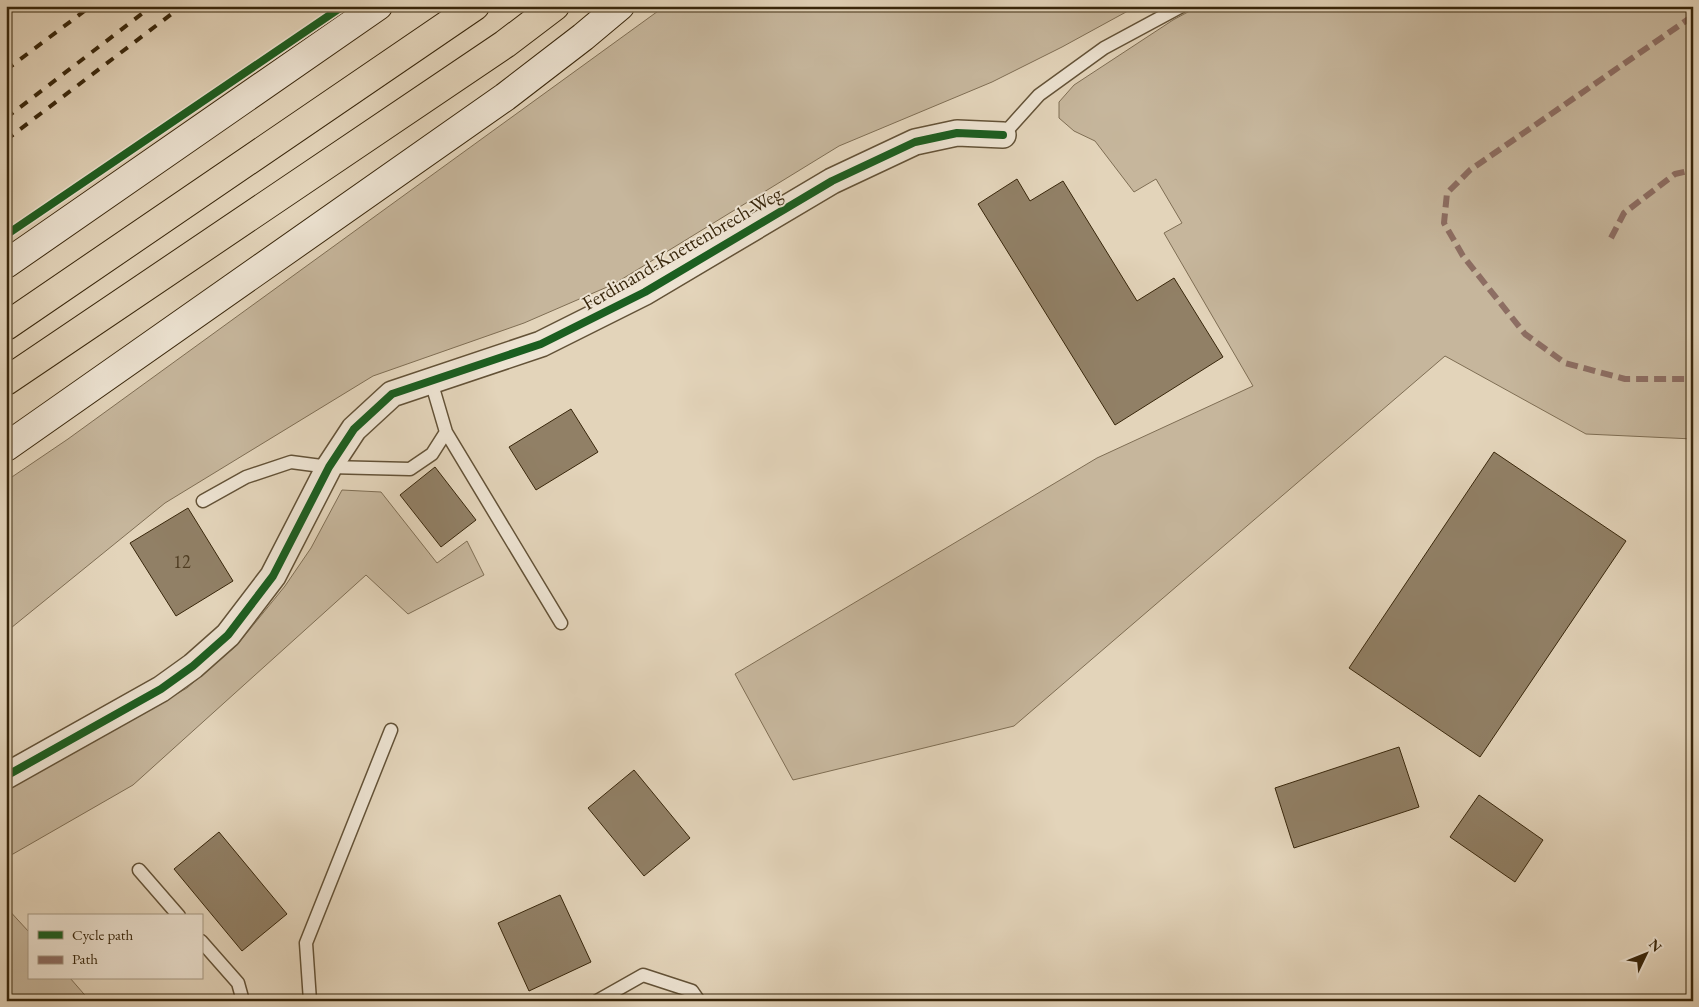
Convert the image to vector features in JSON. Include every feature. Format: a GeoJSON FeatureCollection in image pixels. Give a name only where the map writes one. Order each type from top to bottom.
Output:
{"type":"FeatureCollection","features":[{"type":"Feature","properties":{"kind":"highway"},"geometry":{"type":"LineString","coordinates":[[6,326],[475,6]]}},
{"type":"Feature","properties":{"kind":"highway"},"geometry":{"type":"LineString","coordinates":[[6,381],[504,44],[555,6]]}},
{"type":"Feature","properties":{"kind":"main road"},"geometry":{"type":"LineString","coordinates":[[6,264],[378,6]]}},
{"type":"Feature","properties":{"kind":"main road"},"geometry":{"type":"LineString","coordinates":[[6,447],[505,97],[620,6]]}},
{"type":"Feature","properties":{"kind":"street","name":"Ferdinand-Knettenbrech-Weg"},"geometry":{"type":"LineString","coordinates":[[6,776],[161,689],[193,666],[228,635],[273,576],[329,467],[354,429],[392,394],[541,344],[645,292],[832,181],[915,142],[957,133],[1003,135]]}},
{"type":"Feature","properties":{"kind":"lane"},"geometry":{"type":"LineString","coordinates":[[1003,135],[1039,95],[1104,48],[1182,6]]}},
{"type":"Feature","properties":{"kind":"lane"},"geometry":{"type":"LineString","coordinates":[[431,381],[446,432],[561,623]]}},
{"type":"Feature","properties":{"kind":"lane"},"geometry":{"type":"LineString","coordinates":[[203,501],[246,477],[291,462],[329,467],[410,469],[432,454],[446,432]]}},
{"type":"Feature","properties":{"kind":"lane"},"geometry":{"type":"LineString","coordinates":[[310,1001],[306,943],[391,730]]}},
{"type":"Feature","properties":{"kind":"lane"},"geometry":{"type":"LineString","coordinates":[[139,870],[177,914]]}},
{"type":"Feature","properties":{"kind":"lane"},"geometry":{"type":"LineString","coordinates":[[202,942],[238,983],[242,1001]]}},
{"type":"Feature","properties":{"kind":"lane"},"geometry":{"type":"LineString","coordinates":[[597,1001],[643,975],[692,991],[699,1001]]}},
{"type":"Feature","properties":{"kind":"shaded area"},"geometry":{"type":"Polygon","coordinates":[[[665,6],[1137,6],[992,82],[839,146],[614,284],[524,323],[373,376],[165,503],[6,632],[6,481],[68,439],[665,6]]]}},
{"type":"Feature","properties":{"kind":"shaded area"},"geometry":{"type":"Polygon","coordinates":[[[1199,6],[1693,6],[1693,439],[1586,434],[1445,356],[1014,726],[793,780],[735,674],[1097,458],[1253,386],[1164,233],[1182,223],[1156,179],[1134,192],[1095,141],[1074,131],[1059,118],[1059,102],[1074,85],[1173,20],[1199,6]]]}},
{"type":"Feature","properties":{"kind":"shaded area"},"geometry":{"type":"Polygon","coordinates":[[[342,490],[381,492],[437,563],[467,541],[484,575],[408,614],[366,575],[133,785],[6,858],[6,790],[187,688],[237,645],[285,586],[311,548],[342,490]]]}},
{"type":"Feature","properties":{"kind":"shaded area"},"geometry":{"type":"Polygon","coordinates":[[[6,907],[28,931],[28,980],[72,980],[90,1001],[6,1001],[6,907]]]}},
{"type":"Feature","properties":{"kind":"building"},"geometry":{"type":"Polygon","coordinates":[[[1017,179],[1030,201],[1063,181],[1137,301],[1174,278],[1223,357],[1115,425],[978,204],[1017,179]]]}},
{"type":"Feature","properties":{"kind":"building"},"geometry":{"type":"Polygon","coordinates":[[[571,409],[598,452],[536,490],[509,447],[571,409]]]}},
{"type":"Feature","properties":{"kind":"building"},"geometry":{"type":"Polygon","coordinates":[[[1494,452],[1626,541],[1480,757],[1349,668],[1494,452]]]}},
{"type":"Feature","properties":{"kind":"building"},"geometry":{"type":"Polygon","coordinates":[[[435,467],[476,520],[441,547],[400,495],[435,467]]]}},
{"type":"Feature","properties":{"kind":"building"},"geometry":{"type":"Polygon","coordinates":[[[188,508],[233,581],[176,616],[130,543],[188,508]]]}},
{"type":"Feature","properties":{"kind":"building"},"geometry":{"type":"Polygon","coordinates":[[[1399,747],[1419,807],[1294,848],[1275,788],[1399,747]]]}},
{"type":"Feature","properties":{"kind":"building"},"geometry":{"type":"Polygon","coordinates":[[[634,770],[690,838],[644,876],[588,808],[634,770]]]}},
{"type":"Feature","properties":{"kind":"building"},"geometry":{"type":"Polygon","coordinates":[[[1479,795],[1543,840],[1515,882],[1450,837],[1479,795]]]}},
{"type":"Feature","properties":{"kind":"building"},"geometry":{"type":"Polygon","coordinates":[[[219,832],[287,914],[242,951],[174,869],[219,832]]]}},
{"type":"Feature","properties":{"kind":"building"},"geometry":{"type":"Polygon","coordinates":[[[560,895],[591,962],[529,991],[498,923],[560,895]]]}},
{"type":"Feature","properties":{"kind":"railway"},"geometry":{"type":"LineString","coordinates":[[6,70],[91,6]]}},
{"type":"Feature","properties":{"kind":"railway"},"geometry":{"type":"LineString","coordinates":[[6,118],[152,6]]}},
{"type":"Feature","properties":{"kind":"railway"},"geometry":{"type":"LineString","coordinates":[[6,140],[182,6]]}},
{"type":"Feature","properties":{"kind":"marked path"},"geometry":{"type":"LineString","coordinates":[[1693,16],[1470,170],[1447,193],[1444,223],[1463,256],[1525,334],[1565,363],[1625,379],[1693,379]]}},
{"type":"Feature","properties":{"kind":"marked path"},"geometry":{"type":"LineString","coordinates":[[1611,238],[1624,213],[1675,174],[1693,170]]}},
{"type":"Feature","properties":{"kind":"cycle path"},"geometry":{"type":"LineString","coordinates":[[6,235],[343,6]]}},
{"type":"Feature","properties":{"kind":"cycle path"},"geometry":{"type":"LineString","coordinates":[[6,776],[161,689],[193,666],[228,635],[273,576],[329,467],[354,429],[392,394],[541,344],[645,292],[832,181],[915,142],[957,133],[1003,135]]}}]}
